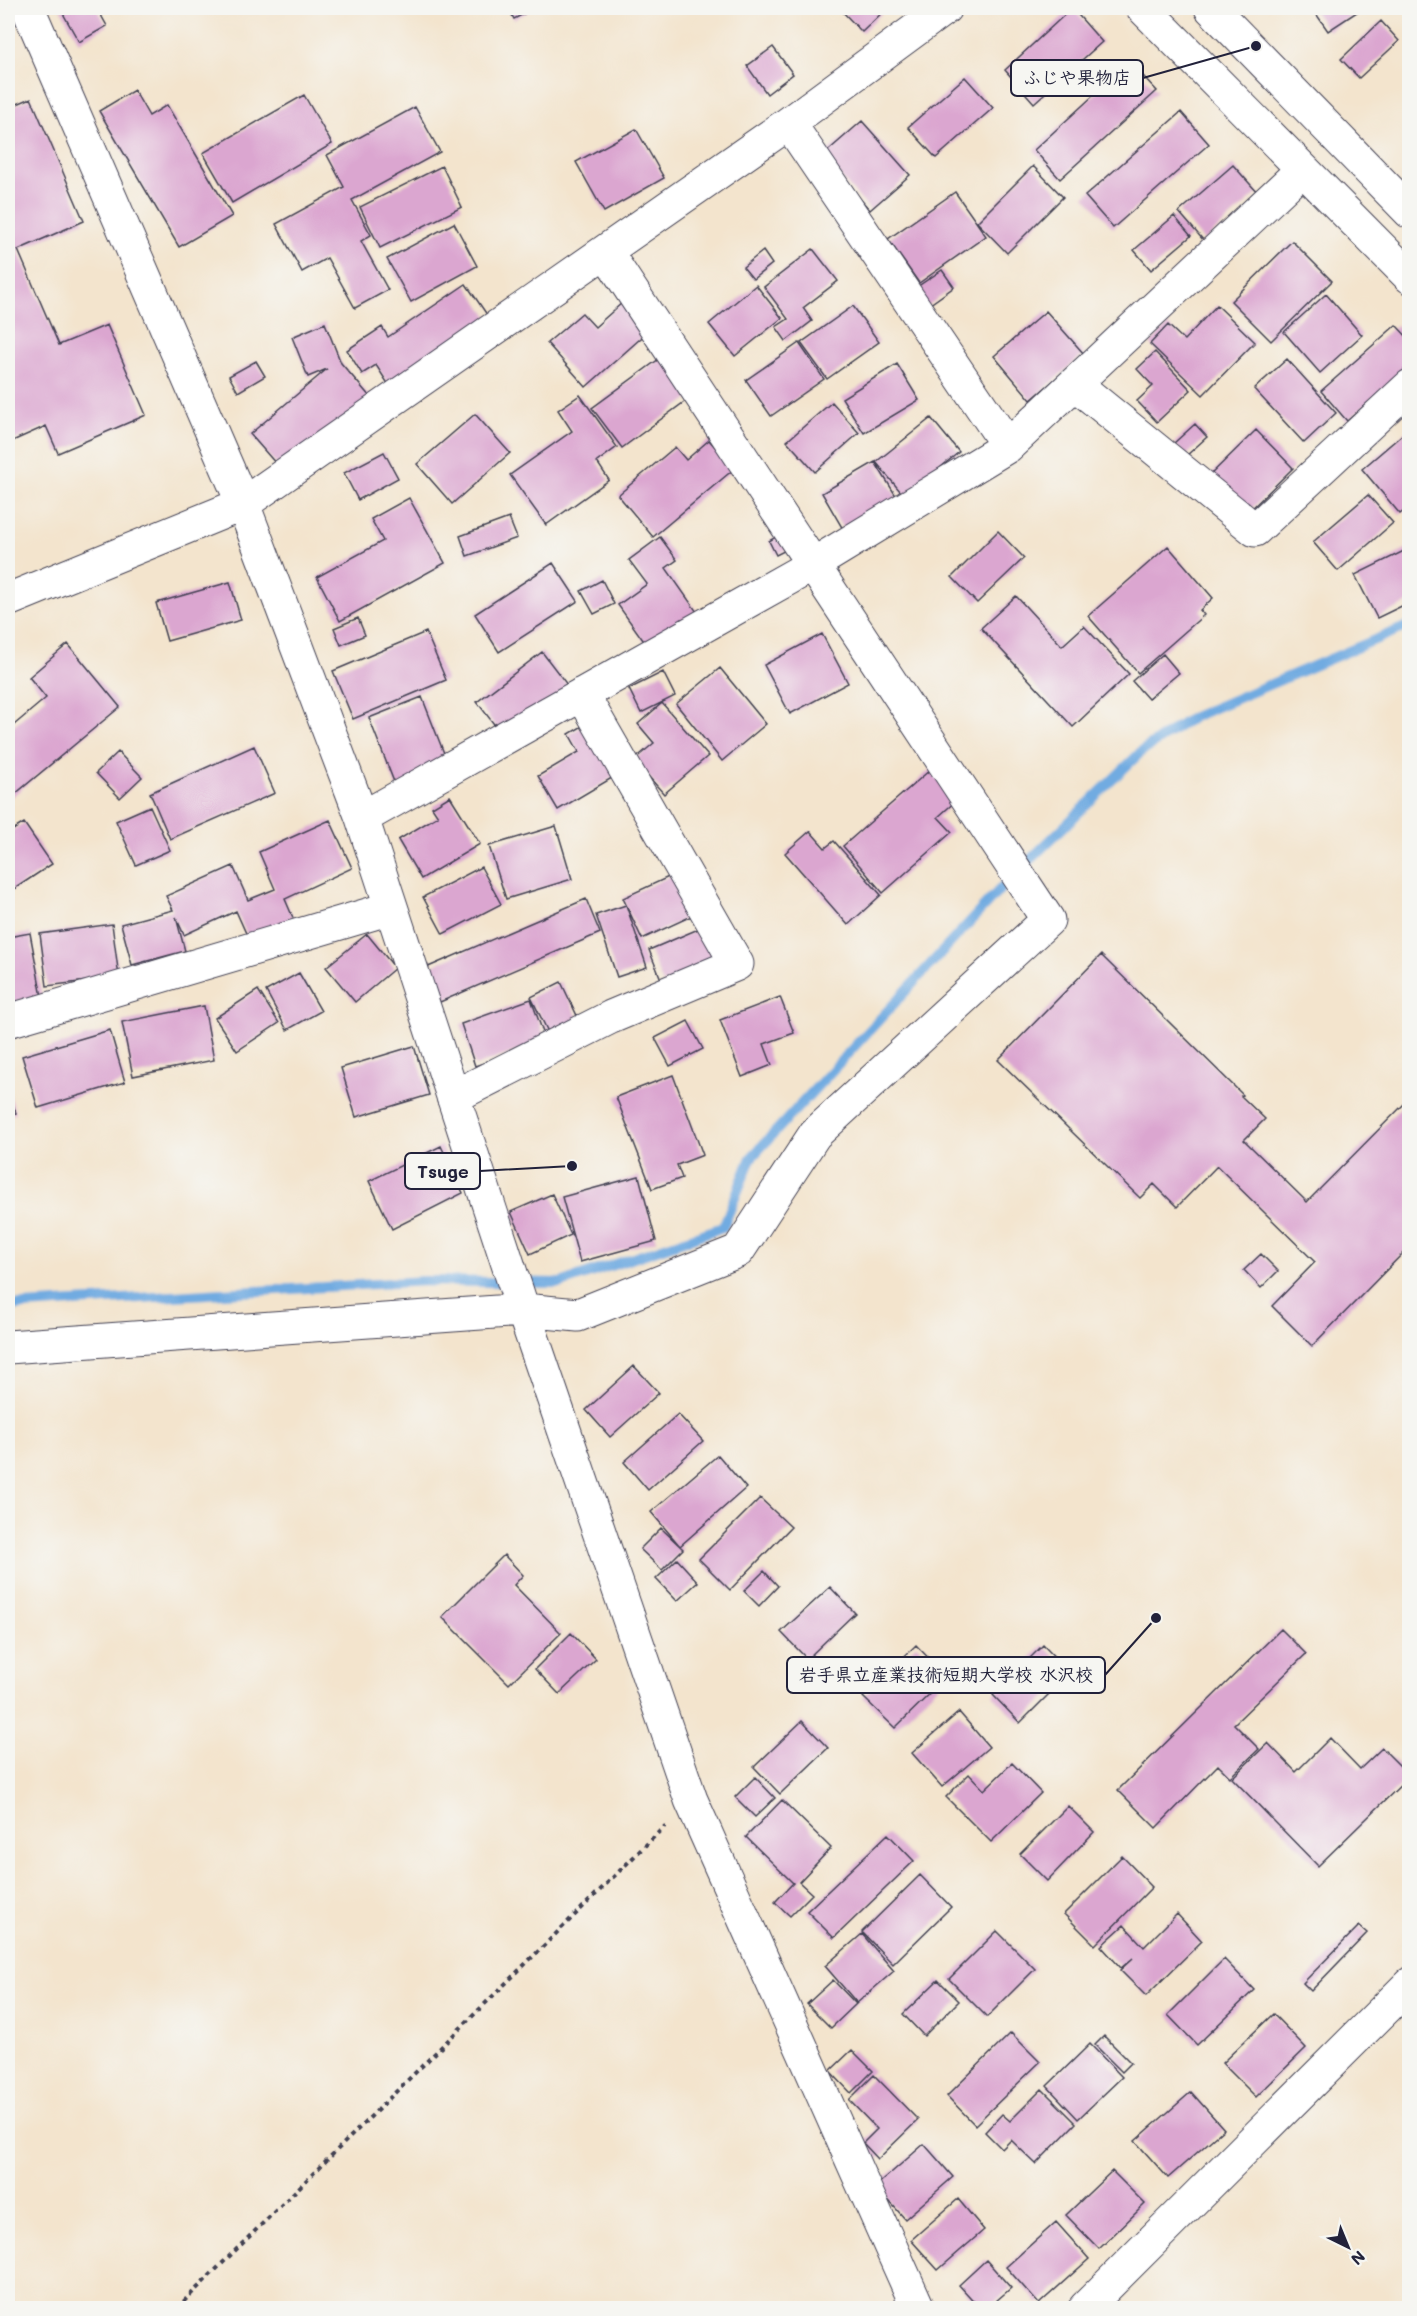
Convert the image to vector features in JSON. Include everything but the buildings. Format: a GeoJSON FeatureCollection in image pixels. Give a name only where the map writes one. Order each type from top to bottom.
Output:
{"type":"FeatureCollection","features":[{"type":"Feature","properties":{"kind":"street"},"geometry":{"type":"LineString","coordinates":[[28,8],[243,504],[362,818],[523,1310],[691,1800],[918,2308]]}},
{"type":"Feature","properties":{"kind":"street"},"geometry":{"type":"LineString","coordinates":[[8,600],[243,504],[789,123],[945,8]]}},
{"type":"Feature","properties":{"kind":"street"},"geometry":{"type":"LineString","coordinates":[[1143,8],[1302,170],[1407,268]]}},
{"type":"Feature","properties":{"kind":"street"},"geometry":{"type":"LineString","coordinates":[[1211,8],[1410,213]]}},
{"type":"Feature","properties":{"kind":"street"},"geometry":{"type":"LineString","coordinates":[[789,123],[1008,446]]}},
{"type":"Feature","properties":{"kind":"street"},"geometry":{"type":"LineString","coordinates":[[362,818],[814,564],[1008,446],[1302,170]]}},
{"type":"Feature","properties":{"kind":"street"},"geometry":{"type":"LineString","coordinates":[[8,1347],[523,1310],[578,1315],[738,1251],[815,1134],[1048,920],[606,252]]}},
{"type":"Feature","properties":{"kind":"street"},"geometry":{"type":"LineString","coordinates":[[1075,384],[1256,530],[1410,386]]}},
{"type":"Feature","properties":{"kind":"street"},"geometry":{"type":"LineString","coordinates":[[453,1097],[611,1017],[738,964],[582,694]]}},
{"type":"Feature","properties":{"kind":"street"},"geometry":{"type":"LineString","coordinates":[[8,1021],[391,908]]}},
{"type":"Feature","properties":{"kind":"street"},"geometry":{"type":"LineString","coordinates":[[1085,2308],[1410,1984]]}},
{"type":"Feature","properties":{"kind":"path"},"geometry":{"type":"LineString","coordinates":[[177,2308],[691,1800]]}},
{"type":"Feature","properties":{"kind":"waterway"},"geometry":{"type":"LineString","coordinates":[[8,1306],[425,1281],[561,1283],[723,1227],[751,1158],[1004,885],[1142,751],[1193,717],[1410,625]]}},
{"type":"Feature","properties":{"kind":"place","name":"ふじや果物店"},"geometry":{"type":"Point","coordinates":[1256,46]}},
{"type":"Feature","properties":{"kind":"place","name":"Tsuge"},"geometry":{"type":"Point","coordinates":[572,1166]}},
{"type":"Feature","properties":{"kind":"place","name":"岩手県立産業技術短期大学校 水沢校"},"geometry":{"type":"Point","coordinates":[1156,1618]}}]}
